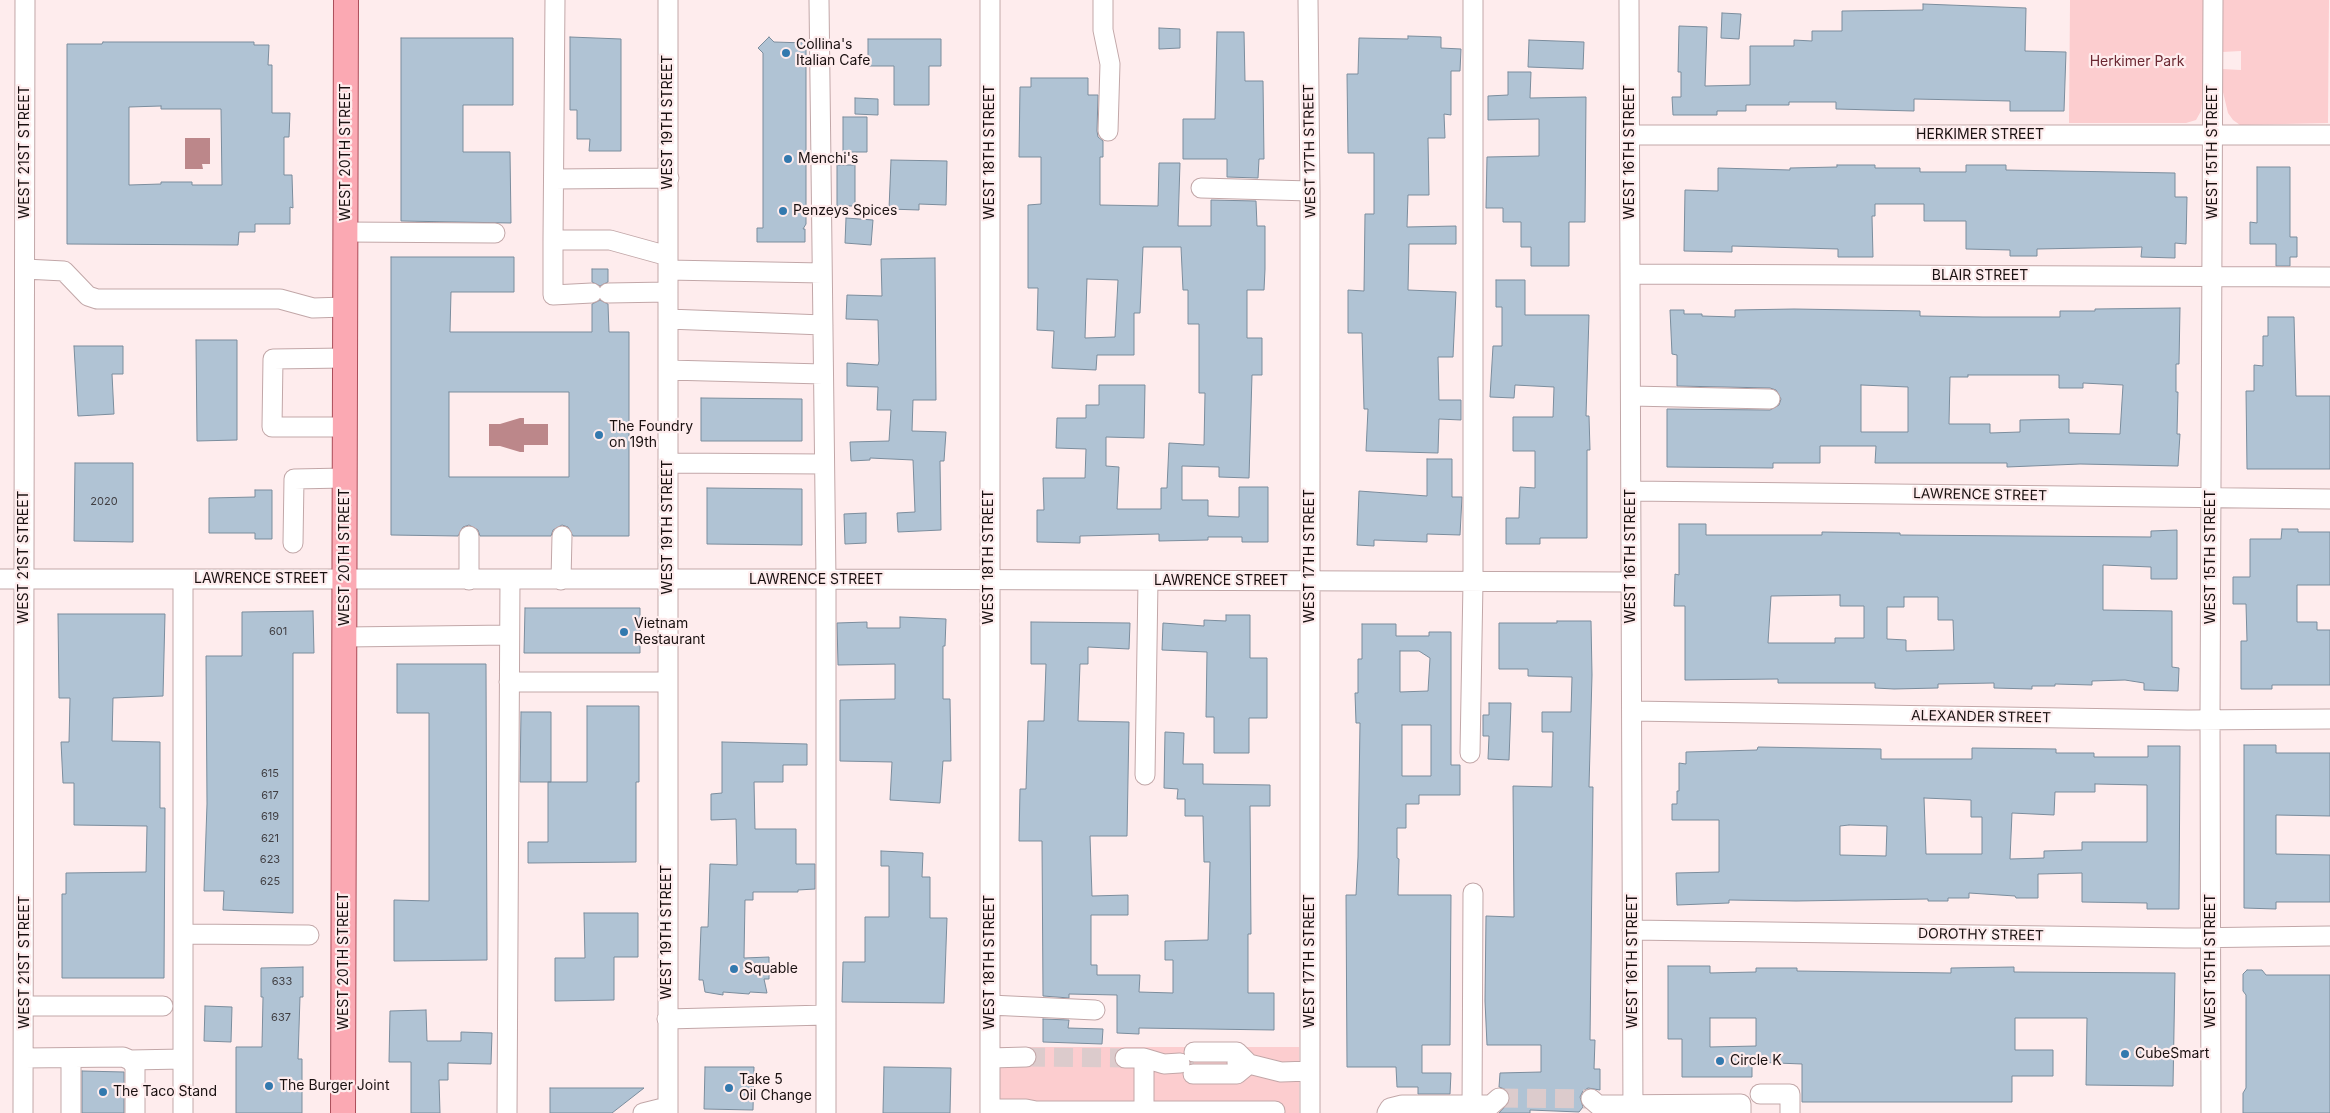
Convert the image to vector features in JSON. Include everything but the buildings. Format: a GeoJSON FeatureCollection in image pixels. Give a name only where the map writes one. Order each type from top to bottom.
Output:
{"type":"FeatureCollection","features":[{"type":"Feature","properties":{"kind":"main road","name":"WEST 20TH STREET"},"geometry":{"type":"LineString","coordinates":[[343,1113],[346,0]]}},
{"type":"Feature","properties":{"kind":"street","name":"WEST 21ST STREET"},"geometry":{"type":"LineString","coordinates":[[23,1113],[25,0]]}},
{"type":"Feature","properties":{"kind":"street"},"geometry":{"type":"LineString","coordinates":[[555,0],[554,295],[668,292]]}},
{"type":"Feature","properties":{"kind":"street","name":"WEST 19TH STREET"},"geometry":{"type":"LineString","coordinates":[[667,1110],[668,0]]}},
{"type":"Feature","properties":{"kind":"street"},"geometry":{"type":"LineString","coordinates":[[819,0],[826,579],[826,1108]]}},
{"type":"Feature","properties":{"kind":"street","name":"WEST 18TH STREET"},"geometry":{"type":"LineString","coordinates":[[990,0],[990,1111]]}},
{"type":"Feature","properties":{"kind":"street"},"geometry":{"type":"LineString","coordinates":[[1103,0],[1103,30],[1110,64],[1108,131]]}},
{"type":"Feature","properties":{"kind":"street","name":"WEST 17TH STREET"},"geometry":{"type":"LineString","coordinates":[[1308,0],[1310,191],[1310,1113]]}},
{"type":"Feature","properties":{"kind":"street"},"geometry":{"type":"LineString","coordinates":[[1470,753],[1473,582],[1473,0]]}},
{"type":"Feature","properties":{"kind":"street","name":"WEST 16TH STREET"},"geometry":{"type":"LineString","coordinates":[[1630,0],[1633,1109]]}},
{"type":"Feature","properties":{"kind":"street","name":"WEST 15TH STREET"},"geometry":{"type":"LineString","coordinates":[[2211,1113],[2210,719],[2213,0]]}},
{"type":"Feature","properties":{"kind":"street","name":"HERKIMER STREET"},"geometry":{"type":"LineString","coordinates":[[1630,135],[2330,135]]}},
{"type":"Feature","properties":{"kind":"street"},"geometry":{"type":"LineString","coordinates":[[554,179],[669,178]]}},
{"type":"Feature","properties":{"kind":"street"},"geometry":{"type":"LineString","coordinates":[[1201,188],[1310,191]]}},
{"type":"Feature","properties":{"kind":"street"},"geometry":{"type":"LineString","coordinates":[[346,232],[494,233]]}},
{"type":"Feature","properties":{"kind":"street"},"geometry":{"type":"LineString","coordinates":[[554,240],[610,240],[668,263],[822,273]]}},
{"type":"Feature","properties":{"kind":"street"},"geometry":{"type":"LineString","coordinates":[[24,269],[64,271],[88,296],[97,299],[280,299],[313,308],[345,307]]}},
{"type":"Feature","properties":{"kind":"street","name":"BLAIR STREET"},"geometry":{"type":"LineString","coordinates":[[1630,274],[2330,277]]}},
{"type":"Feature","properties":{"kind":"street"},"geometry":{"type":"LineString","coordinates":[[668,319],[823,325]]}},
{"type":"Feature","properties":{"kind":"street"},"geometry":{"type":"LineString","coordinates":[[345,358],[274,359],[272,427],[345,427]]}},
{"type":"Feature","properties":{"kind":"street"},"geometry":{"type":"LineString","coordinates":[[668,370],[823,374]]}},
{"type":"Feature","properties":{"kind":"street"},"geometry":{"type":"LineString","coordinates":[[1631,396],[1770,399]]}},
{"type":"Feature","properties":{"kind":"street"},"geometry":{"type":"LineString","coordinates":[[668,463],[824,464]]}},
{"type":"Feature","properties":{"kind":"street"},"geometry":{"type":"LineString","coordinates":[[293,543],[294,479],[345,478]]}},
{"type":"Feature","properties":{"kind":"street","name":"LAWRENCE STREET"},"geometry":{"type":"LineString","coordinates":[[1631,491],[2330,498]]}},
{"type":"Feature","properties":{"kind":"street"},"geometry":{"type":"LineString","coordinates":[[469,536],[469,580]]}},
{"type":"Feature","properties":{"kind":"street"},"geometry":{"type":"LineString","coordinates":[[562,536],[562,580]]}},
{"type":"Feature","properties":{"kind":"street","name":"LAWRENCE STREET"},"geometry":{"type":"LineString","coordinates":[[0,579],[826,579],[1631,582]]}},
{"type":"Feature","properties":{"kind":"street"},"geometry":{"type":"LineString","coordinates":[[182,1113],[183,579]]}},
{"type":"Feature","properties":{"kind":"street"},"geometry":{"type":"LineString","coordinates":[[508,1113],[510,580]]}},
{"type":"Feature","properties":{"kind":"street"},"geometry":{"type":"LineString","coordinates":[[1145,775],[1148,581]]}},
{"type":"Feature","properties":{"kind":"street"},"geometry":{"type":"LineString","coordinates":[[345,637],[509,635]]}},
{"type":"Feature","properties":{"kind":"street"},"geometry":{"type":"LineString","coordinates":[[509,682],[667,682]]}},
{"type":"Feature","properties":{"kind":"street","name":"ALEXANDER STREET"},"geometry":{"type":"LineString","coordinates":[[1632,711],[2188,720],[2330,719]]}},
{"type":"Feature","properties":{"kind":"street"},"geometry":{"type":"LineString","coordinates":[[1472,1109],[1473,893]]}},
{"type":"Feature","properties":{"kind":"street","name":"DOROTHY STREET"},"geometry":{"type":"LineString","coordinates":[[1632,930],[2210,937],[2330,936]]}},
{"type":"Feature","properties":{"kind":"street"},"geometry":{"type":"LineString","coordinates":[[183,934],[309,935]]}},
{"type":"Feature","properties":{"kind":"street"},"geometry":{"type":"LineString","coordinates":[[990,1005],[1095,1010]]}},
{"type":"Feature","properties":{"kind":"street"},"geometry":{"type":"LineString","coordinates":[[24,1006],[163,1006]]}},
{"type":"Feature","properties":{"kind":"street"},"geometry":{"type":"LineString","coordinates":[[667,1019],[826,1016]]}},
{"type":"Feature","properties":{"kind":"street"},"geometry":{"type":"LineString","coordinates":[[990,1058],[1026,1057]]}},
{"type":"Feature","properties":{"kind":"street"},"geometry":{"type":"LineString","coordinates":[[24,1058],[183,1059]]}},
{"type":"Feature","properties":{"kind":"street"},"geometry":{"type":"LineString","coordinates":[[70,1113],[71,1058]]}},
{"type":"Feature","properties":{"kind":"street"},"geometry":{"type":"LineString","coordinates":[[1125,1058],[1144,1058],[1184,1063],[1237,1074],[1248,1064],[1281,1072],[1310,1071]]}},
{"type":"Feature","properties":{"kind":"street"},"geometry":{"type":"LineString","coordinates":[[1144,1058],[1144,1112]]}},
{"type":"Feature","properties":{"kind":"street"},"geometry":{"type":"LineString","coordinates":[[130,1060],[135,1066],[135,1113]]}},
{"type":"Feature","properties":{"kind":"street"},"geometry":{"type":"LineString","coordinates":[[1760,1094],[1790,1094],[1790,1113]]}},
{"type":"Feature","properties":{"kind":"street"},"geometry":{"type":"LineString","coordinates":[[1594,1106],[1633,1109],[1718,1109],[1741,1104],[1741,1113]]}},
{"type":"Feature","properties":{"kind":"street"},"geometry":{"type":"LineString","coordinates":[[1387,1113],[1390,1108],[1402,1105],[1472,1109],[1495,1105]]}},
{"type":"Feature","properties":{"kind":"street"},"geometry":{"type":"LineString","coordinates":[[643,1113],[667,1110]]}},
{"type":"Feature","properties":{"kind":"street"},"geometry":{"type":"LineString","coordinates":[[990,1111],[1275,1111]]}},
{"type":"Feature","properties":{"kind":"green space","name":"Herkimer Park"},"geometry":{"type":"Polygon","coordinates":[[[2070,0],[2204,0],[2202,103],[2201,111],[2196,120],[2186,123],[2069,123],[2070,0]]]}},
{"type":"Feature","properties":{"kind":"green space"},"geometry":{"type":"Polygon","coordinates":[[[2222,0],[2329,0],[2328,123],[2240,125],[2233,120],[2228,113],[2222,88],[2222,69],[2241,70],[2241,51],[2222,52],[2222,0]]]}},
{"type":"Feature","properties":{"kind":"green space"},"geometry":{"type":"Polygon","coordinates":[[[996,1047],[1299,1047],[1299,1113],[997,1113],[996,1047]]]}},
{"type":"Feature","properties":{"kind":"shaded area"},"geometry":{"type":"Polygon","coordinates":[[[185,138],[210,138],[210,164],[202,164],[203,169],[185,169],[185,138]]]}},
{"type":"Feature","properties":{"kind":"shaded area"},"geometry":{"type":"Polygon","coordinates":[[[524,418],[524,424],[548,424],[548,445],[524,445],[524,452],[500,446],[489,446],[489,424],[500,424],[524,418]]]}},
{"type":"Feature","properties":{"kind":"tunnel"},"geometry":{"type":"LineString","coordinates":[[1026,1057],[1125,1058]]}},
{"type":"Feature","properties":{"kind":"tunnel"},"geometry":{"type":"LineString","coordinates":[[1180,1063],[1194,1063]]}},
{"type":"Feature","properties":{"kind":"tunnel"},"geometry":{"type":"LineString","coordinates":[[1499,1098],[1591,1099]]}},
{"type":"Feature","properties":{"kind":"place","name":"Collina's Italian Cafe"},"geometry":{"type":"Point","coordinates":[786,53]}},
{"type":"Feature","properties":{"kind":"place","name":"Menchi's"},"geometry":{"type":"Point","coordinates":[788,159]}},
{"type":"Feature","properties":{"kind":"place","name":"Penzeys Spices"},"geometry":{"type":"Point","coordinates":[783,211]}},
{"type":"Feature","properties":{"kind":"place","name":"The Foundry on 19th"},"geometry":{"type":"Point","coordinates":[599,435]}},
{"type":"Feature","properties":{"kind":"place","name":"Vietnam Restaurant"},"geometry":{"type":"Point","coordinates":[624,632]}},
{"type":"Feature","properties":{"kind":"place","name":"Squable"},"geometry":{"type":"Point","coordinates":[734,969]}},
{"type":"Feature","properties":{"kind":"place","name":"CubeSmart"},"geometry":{"type":"Point","coordinates":[2125,1054]}},
{"type":"Feature","properties":{"kind":"place","name":"Circle K"},"geometry":{"type":"Point","coordinates":[1720,1061]}},
{"type":"Feature","properties":{"kind":"place","name":"The Burger Joint"},"geometry":{"type":"Point","coordinates":[269,1086]}},
{"type":"Feature","properties":{"kind":"place","name":"Take 5 Oil Change"},"geometry":{"type":"Point","coordinates":[729,1088]}},
{"type":"Feature","properties":{"kind":"place","name":"The Taco Stand"},"geometry":{"type":"Point","coordinates":[103,1092]}}]}
